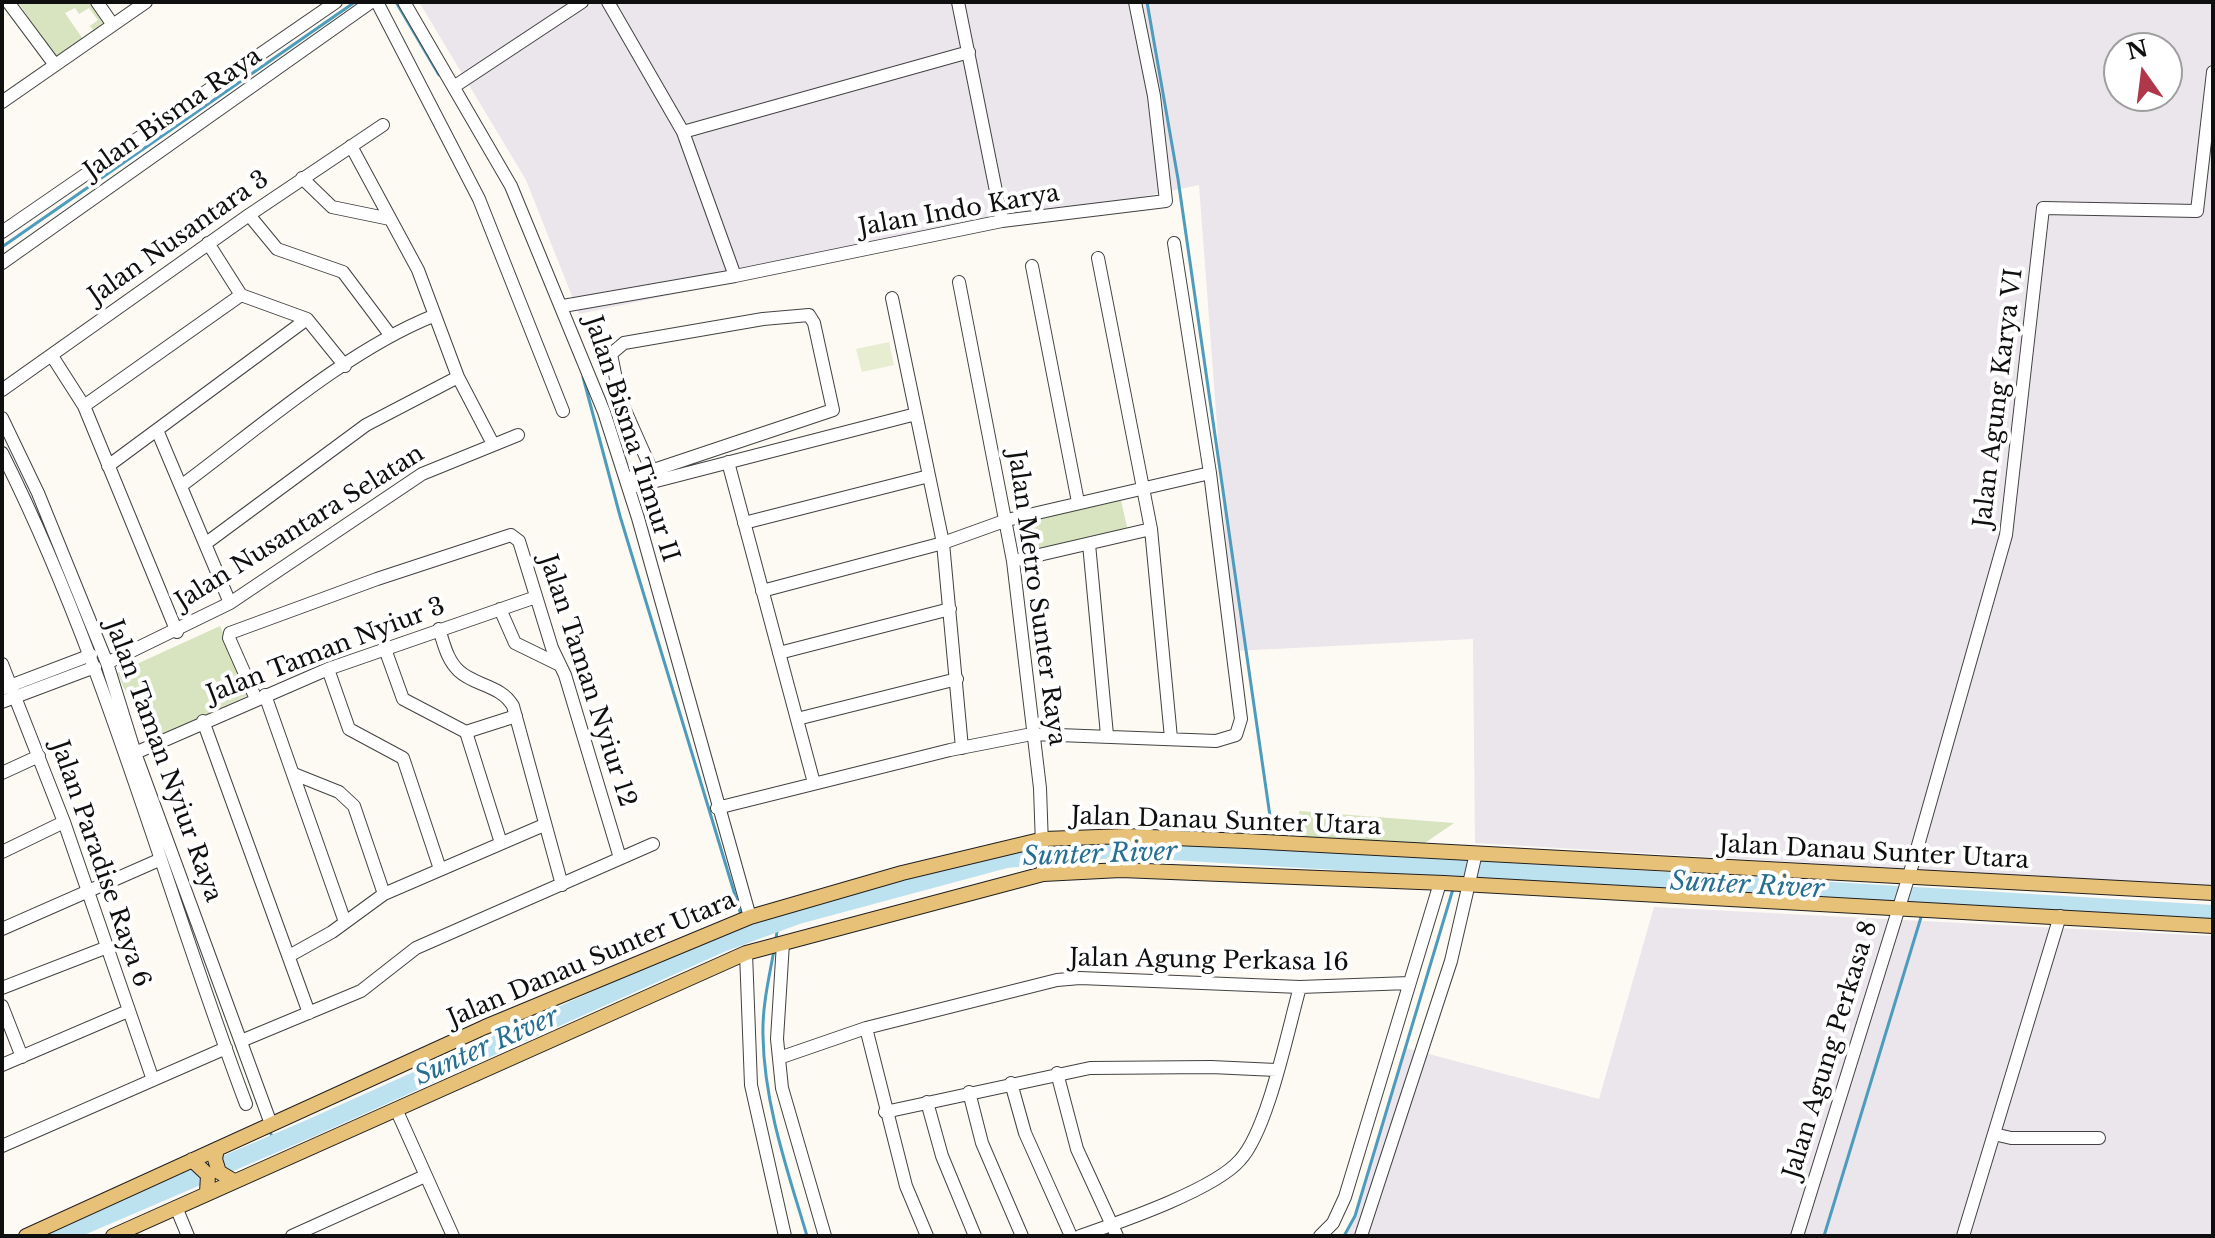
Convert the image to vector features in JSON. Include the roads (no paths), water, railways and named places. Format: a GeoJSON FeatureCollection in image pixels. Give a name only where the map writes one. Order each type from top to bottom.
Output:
{"type":"FeatureCollection","features":[{"type":"Feature","properties":{"kind":"main road","name":"Jalan Danau Sunter Utara"},"geometry":{"type":"LineString","coordinates":[[113,1236],[176,1207],[271,1124],[485,1027],[748,918],[890,876],[1044,843],[1126,836],[1272,842],[1907,880],[2213,893]]}},
{"type":"Feature","properties":{"kind":"main road","name":"Jalan Danau Sunter Utara"},"geometry":{"type":"LineString","coordinates":[[26,1236],[196,1162],[234,1181],[748,953],[1043,870],[1457,882],[2213,926]]}},
{"type":"Feature","properties":{"kind":"main road"},"geometry":{"type":"LineString","coordinates":[[196,1162],[234,1181]]}},
{"type":"Feature","properties":{"kind":"street"},"geometry":{"type":"LineString","coordinates":[[97,2],[113,25]]}},
{"type":"Feature","properties":{"kind":"street"},"geometry":{"type":"LineString","coordinates":[[2,102],[146,2]]}},
{"type":"Feature","properties":{"kind":"street","name":"Jalan Bisma Raya"},"geometry":{"type":"LineString","coordinates":[[2,232],[336,2]]}},
{"type":"Feature","properties":{"kind":"street","name":"Jalan Bisma Raya"},"geometry":{"type":"LineString","coordinates":[[2,263],[371,2]]}},
{"type":"Feature","properties":{"kind":"street"},"geometry":{"type":"LineString","coordinates":[[377,2],[479,199],[563,411]]}},
{"type":"Feature","properties":{"kind":"street","name":"Jalan Bisma Timur II"},"geometry":{"type":"LineString","coordinates":[[404,2],[499,162],[563,306],[603,408],[628,484],[748,918]]}},
{"type":"Feature","properties":{"kind":"street"},"geometry":{"type":"LineString","coordinates":[[455,86],[582,2]]}},
{"type":"Feature","properties":{"kind":"street"},"geometry":{"type":"LineString","coordinates":[[608,2],[683,132],[735,276]]}},
{"type":"Feature","properties":{"kind":"street"},"geometry":{"type":"LineString","coordinates":[[958,2],[1002,221]]}},
{"type":"Feature","properties":{"kind":"street","name":"Jalan Indo Karya"},"geometry":{"type":"LineString","coordinates":[[563,306],[735,276],[1002,221],[1166,201],[1154,96],[1135,2]]}},
{"type":"Feature","properties":{"kind":"street"},"geometry":{"type":"LineString","coordinates":[[8,8],[55,65]]}},
{"type":"Feature","properties":{"kind":"street"},"geometry":{"type":"LineString","coordinates":[[683,132],[969,52]]}},
{"type":"Feature","properties":{"kind":"street","name":"Jalan Agung Karya VI"},"geometry":{"type":"LineString","coordinates":[[1907,880],[1979,638],[2011,515],[2043,208],[2197,211],[2213,72]]}},
{"type":"Feature","properties":{"kind":"street","name":"Jalan Nusantara 3"},"geometry":{"type":"LineString","coordinates":[[2,390],[208,243],[383,125]]}},
{"type":"Feature","properties":{"kind":"street"},"geometry":{"type":"LineString","coordinates":[[351,146],[418,270],[458,377],[493,444]]}},
{"type":"Feature","properties":{"kind":"street"},"geometry":{"type":"LineString","coordinates":[[302,178],[332,207],[390,219]]}},
{"type":"Feature","properties":{"kind":"street"},"geometry":{"type":"LineString","coordinates":[[249,215],[277,249],[343,272],[391,336]]}},
{"type":"Feature","properties":{"kind":"street"},"geometry":{"type":"LineString","coordinates":[[208,243],[241,295],[307,319],[345,366]]}},
{"type":"Feature","properties":{"kind":"street"},"geometry":{"type":"LineString","coordinates":[[717,808],[1032,734],[1228,740],[1239,729],[1241,719],[1210,473],[1174,243]]}},
{"type":"Feature","properties":{"kind":"street"},"geometry":{"type":"LineString","coordinates":[[1098,258],[1151,529],[1171,738]]}},
{"type":"Feature","properties":{"kind":"street"},"geometry":{"type":"LineString","coordinates":[[1032,266],[1078,502]]}},
{"type":"Feature","properties":{"kind":"street","name":"Jalan Metro Sunter Raya"},"geometry":{"type":"LineString","coordinates":[[959,282],[1013,561],[1044,843],[1043,870]]}},
{"type":"Feature","properties":{"kind":"street"},"geometry":{"type":"LineString","coordinates":[[84,406],[241,295]]}},
{"type":"Feature","properties":{"kind":"street"},"geometry":{"type":"LineString","coordinates":[[892,298],[943,543],[962,748]]}},
{"type":"Feature","properties":{"kind":"street"},"geometry":{"type":"LineString","coordinates":[[628,484],[652,471],[833,410],[814,323],[809,315],[624,343],[610,358],[622,403],[652,471]]}},
{"type":"Feature","properties":{"kind":"street"},"geometry":{"type":"LineString","coordinates":[[181,486],[345,366],[391,336],[433,316]]}},
{"type":"Feature","properties":{"kind":"street"},"geometry":{"type":"LineString","coordinates":[[108,466],[307,319]]}},
{"type":"Feature","properties":{"kind":"street"},"geometry":{"type":"LineString","coordinates":[[52,356],[84,406],[177,632]]}},
{"type":"Feature","properties":{"kind":"street"},"geometry":{"type":"LineString","coordinates":[[205,544],[366,425],[458,377]]}},
{"type":"Feature","properties":{"kind":"street"},"geometry":{"type":"LineString","coordinates":[[603,408],[622,403]]}},
{"type":"Feature","properties":{"kind":"street"},"geometry":{"type":"LineString","coordinates":[[628,484],[916,414]]}},
{"type":"Feature","properties":{"kind":"street","name":"Jalan Taman Nyiur Raya"},"geometry":{"type":"LineString","coordinates":[[2,418],[38,493],[271,1124]]}},
{"type":"Feature","properties":{"kind":"street"},"geometry":{"type":"LineString","coordinates":[[157,430],[230,603]]}},
{"type":"Feature","properties":{"kind":"street","name":"Jalan Nusantara Selatan"},"geometry":{"type":"LineString","coordinates":[[2,702],[9,690],[98,662],[177,632],[230,603],[422,474],[518,435]]}},
{"type":"Feature","properties":{"kind":"street"},"geometry":{"type":"LineString","coordinates":[[2,453],[98,662],[159,860],[246,1104]]}},
{"type":"Feature","properties":{"kind":"street"},"geometry":{"type":"LineString","coordinates":[[728,462],[814,783]]}},
{"type":"Feature","properties":{"kind":"street"},"geometry":{"type":"LineString","coordinates":[[762,591],[943,543],[1007,520],[1210,473]]}},
{"type":"Feature","properties":{"kind":"street"},"geometry":{"type":"LineString","coordinates":[[744,523],[929,476]]}},
{"type":"Feature","properties":{"kind":"street"},"geometry":{"type":"LineString","coordinates":[[1013,561],[1151,529]]}},
{"type":"Feature","properties":{"kind":"street","name":"Jalan Taman Nyiur 12"},"geometry":{"type":"LineString","coordinates":[[260,697],[229,638],[230,633],[507,535],[519,541],[620,858]]}},
{"type":"Feature","properties":{"kind":"street"},"geometry":{"type":"LineString","coordinates":[[1089,544],[1107,735]]}},
{"type":"Feature","properties":{"kind":"street","name":"Jalan Taman Nyiur 3"},"geometry":{"type":"LineString","coordinates":[[135,753],[328,669],[536,597]]}},
{"type":"Feature","properties":{"kind":"street"},"geometry":{"type":"LineString","coordinates":[[500,609],[515,643],[560,665]]}},
{"type":"Feature","properties":{"kind":"street"},"geometry":{"type":"LineString","coordinates":[[779,653],[950,609]]}},
{"type":"Feature","properties":{"kind":"street"},"geometry":{"type":"LineString","coordinates":[[439,629],[449,658],[457,669],[504,694],[516,716],[562,885]]}},
{"type":"Feature","properties":{"kind":"street"},"geometry":{"type":"LineString","coordinates":[[385,649],[403,699],[466,732],[501,843]]}},
{"type":"Feature","properties":{"kind":"street","name":"Jalan Paradise Raya 6"},"geometry":{"type":"LineString","coordinates":[[2,664],[9,690],[64,822],[153,1080]]}},
{"type":"Feature","properties":{"kind":"street"},"geometry":{"type":"LineString","coordinates":[[328,669],[349,729],[403,758],[440,869]]}},
{"type":"Feature","properties":{"kind":"street"},"geometry":{"type":"LineString","coordinates":[[797,719],[957,679]]}},
{"type":"Feature","properties":{"kind":"street"},"geometry":{"type":"LineString","coordinates":[[260,697],[294,774],[345,922]]}},
{"type":"Feature","properties":{"kind":"street"},"geometry":{"type":"LineString","coordinates":[[466,732],[516,716]]}},
{"type":"Feature","properties":{"kind":"street"},"geometry":{"type":"LineString","coordinates":[[203,721],[309,1013]]}},
{"type":"Feature","properties":{"kind":"street"},"geometry":{"type":"LineString","coordinates":[[2,773],[39,756]]}},
{"type":"Feature","properties":{"kind":"street"},"geometry":{"type":"LineString","coordinates":[[294,774],[339,792],[354,806],[384,894]]}},
{"type":"Feature","properties":{"kind":"street"},"geometry":{"type":"LineString","coordinates":[[2,852],[64,822]]}},
{"type":"Feature","properties":{"kind":"street"},"geometry":{"type":"LineString","coordinates":[[289,956],[384,894],[544,825]]}},
{"type":"Feature","properties":{"kind":"street"},"geometry":{"type":"LineString","coordinates":[[241,1041],[370,986],[416,948],[653,844]]}},
{"type":"Feature","properties":{"kind":"street"},"geometry":{"type":"LineString","coordinates":[[1320,1236],[1333,1223],[1345,1197],[1409,983],[1457,882],[1476,856]]}},
{"type":"Feature","properties":{"kind":"street"},"geometry":{"type":"LineString","coordinates":[[2,929],[159,860]]}},
{"type":"Feature","properties":{"kind":"street","name":"Jalan Agung Perkasa 8"},"geometry":{"type":"LineString","coordinates":[[1797,1236],[1902,906],[1907,880]]}},
{"type":"Feature","properties":{"kind":"street"},"geometry":{"type":"LineString","coordinates":[[1361,1236],[1451,961],[1457,882]]}},
{"type":"Feature","properties":{"kind":"street"},"geometry":{"type":"LineString","coordinates":[[1963,1236],[2060,916]]}},
{"type":"Feature","properties":{"kind":"street"},"geometry":{"type":"LineString","coordinates":[[780,944],[779,1058],[782,1088],[825,1236]]}},
{"type":"Feature","properties":{"kind":"street"},"geometry":{"type":"LineString","coordinates":[[2,988],[105,948]]}},
{"type":"Feature","properties":{"kind":"street"},"geometry":{"type":"LineString","coordinates":[[748,953],[751,1085],[785,1236]]}},
{"type":"Feature","properties":{"kind":"street","name":"Jalan Agung Perkasa 16"},"geometry":{"type":"LineString","coordinates":[[779,1058],[866,1028],[1041,983],[1080,978],[1300,987],[1409,983]]}},
{"type":"Feature","properties":{"kind":"street"},"geometry":{"type":"LineString","coordinates":[[1080,1236],[1114,1230],[1198,1187],[1240,1161],[1260,1122],[1300,987]]}},
{"type":"Feature","properties":{"kind":"street"},"geometry":{"type":"LineString","coordinates":[[2,1006],[22,1057]]}},
{"type":"Feature","properties":{"kind":"street"},"geometry":{"type":"LineString","coordinates":[[2,1065],[128,1011]]}},
{"type":"Feature","properties":{"kind":"street"},"geometry":{"type":"LineString","coordinates":[[866,1028],[906,1186],[927,1236]]}},
{"type":"Feature","properties":{"kind":"street"},"geometry":{"type":"LineString","coordinates":[[2,1146],[226,1048]]}},
{"type":"Feature","properties":{"kind":"street"},"geometry":{"type":"LineString","coordinates":[[885,1112],[1057,1073],[1121,1067],[1276,1070]]}},
{"type":"Feature","properties":{"kind":"street"},"geometry":{"type":"LineString","coordinates":[[1057,1073],[1077,1149],[1114,1230]]}},
{"type":"Feature","properties":{"kind":"street"},"geometry":{"type":"LineString","coordinates":[[1011,1083],[1025,1133],[1071,1236]]}},
{"type":"Feature","properties":{"kind":"street"},"geometry":{"type":"LineString","coordinates":[[969,1092],[982,1143],[1022,1236]]}},
{"type":"Feature","properties":{"kind":"street"},"geometry":{"type":"LineString","coordinates":[[927,1102],[942,1156],[975,1236]]}},
{"type":"Feature","properties":{"kind":"street"},"geometry":{"type":"LineString","coordinates":[[396,1109],[453,1236]]}},
{"type":"Feature","properties":{"kind":"street"},"geometry":{"type":"LineString","coordinates":[[1994,1134],[2011,1138],[2099,1138]]}},
{"type":"Feature","properties":{"kind":"street"},"geometry":{"type":"LineString","coordinates":[[292,1236],[425,1176]]}},
{"type":"Feature","properties":{"kind":"street"},"geometry":{"type":"LineString","coordinates":[[176,1207],[188,1236]]}},
{"type":"Feature","properties":{"kind":"waterway"},"geometry":{"type":"LineString","coordinates":[[2,247],[355,2]]}},
{"type":"Feature","properties":{"kind":"waterway"},"geometry":{"type":"LineString","coordinates":[[396,2],[439,75]]}},
{"type":"Feature","properties":{"kind":"waterway"},"geometry":{"type":"LineString","coordinates":[[1147,2],[1178,179],[1273,837]]}},
{"type":"Feature","properties":{"kind":"waterway"},"geometry":{"type":"LineString","coordinates":[[583,377],[620,516],[741,915]]}},
{"type":"Feature","properties":{"kind":"waterway","name":"Sunter River"},"geometry":{"type":"LineString","coordinates":[[59,1236],[313,1127],[722,943],[798,915],[1006,859],[1114,849],[1171,851],[2213,914]]}},
{"type":"Feature","properties":{"kind":"waterway"},"geometry":{"type":"LineString","coordinates":[[1456,878],[1459,867]]}},
{"type":"Feature","properties":{"kind":"waterway"},"geometry":{"type":"LineString","coordinates":[[1344,1236],[1355,1216],[1453,889]]}},
{"type":"Feature","properties":{"kind":"waterway","name":"Sunter River"},"geometry":{"type":"LineString","coordinates":[[1925,903],[1928,895]]}},
{"type":"Feature","properties":{"kind":"waterway"},"geometry":{"type":"LineString","coordinates":[[1824,1236],[1922,914]]}},
{"type":"Feature","properties":{"kind":"waterway"},"geometry":{"type":"LineString","coordinates":[[776,939],[778,923]]}},
{"type":"Feature","properties":{"kind":"waterway"},"geometry":{"type":"LineString","coordinates":[[774,950],[764,1014],[764,1061],[778,1138],[807,1236]]}},
{"type":"Feature","properties":{"kind":"waterway"},"geometry":{"type":"LineString","coordinates":[[271,1134],[275,1143]]}}]}
